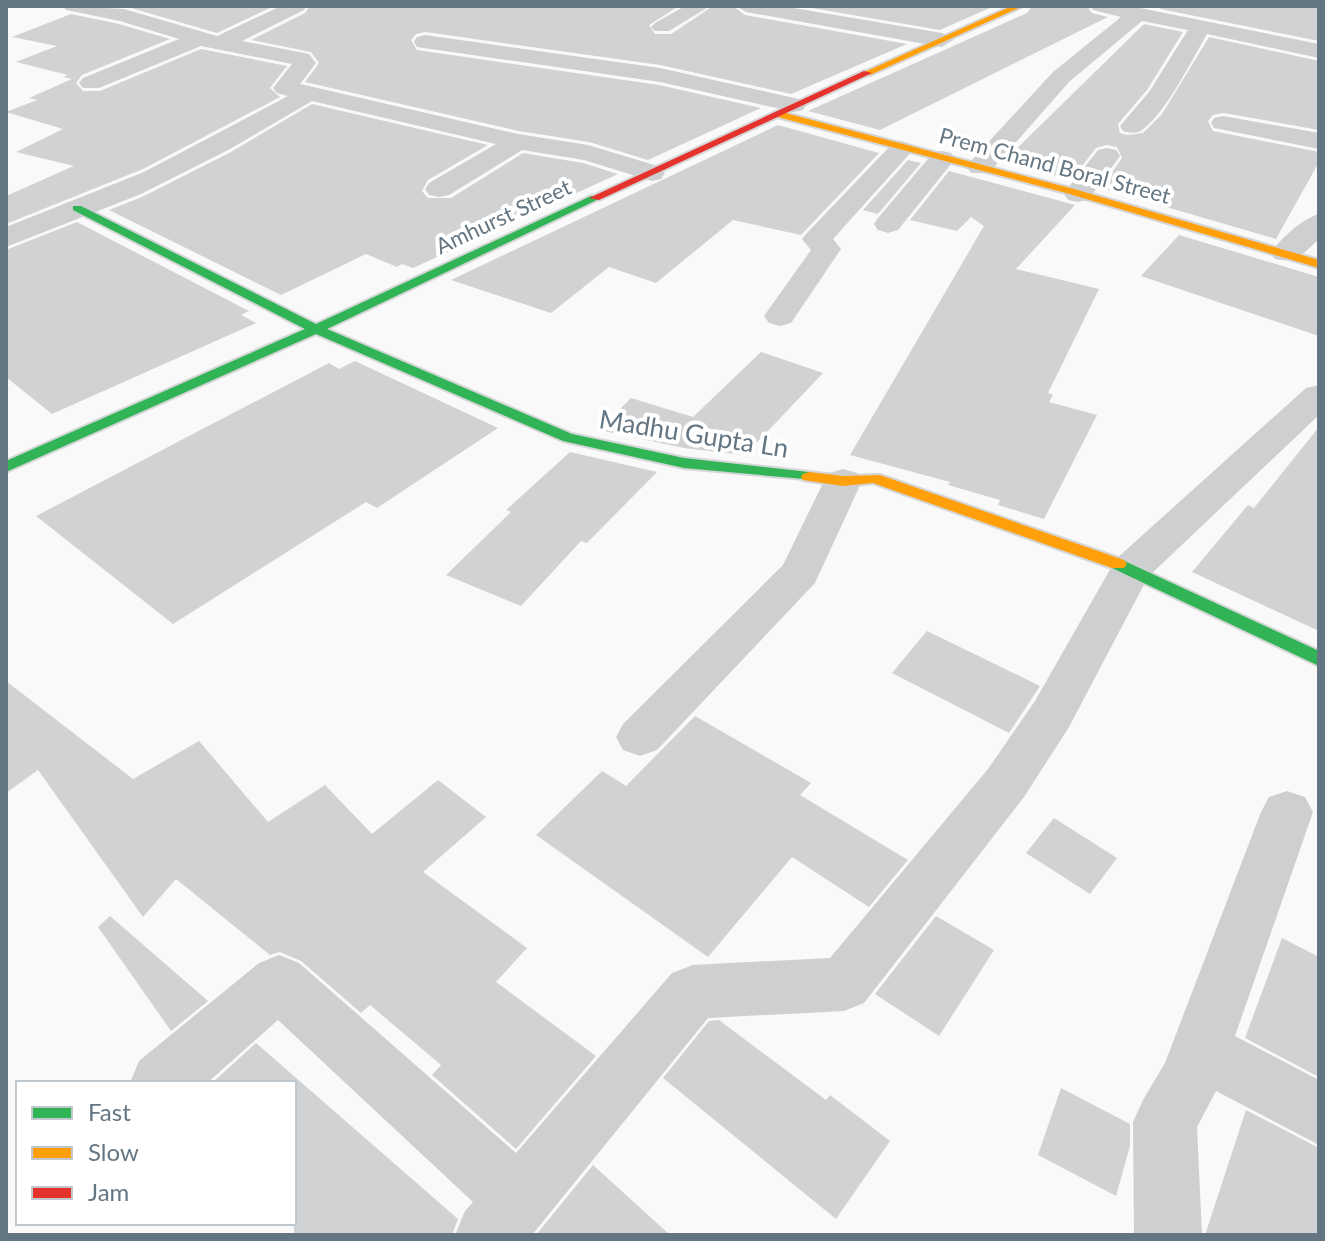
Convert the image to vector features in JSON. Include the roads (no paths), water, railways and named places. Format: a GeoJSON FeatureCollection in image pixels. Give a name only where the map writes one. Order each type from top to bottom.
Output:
{"type":"FeatureCollection","features":[{"type":"Feature","properties":{"kind":"street"},"geometry":{"type":"LineString","coordinates":[[73,6],[124,15],[210,41],[301,59],[305,63],[285,88],[518,142],[588,153],[652,173]]}},
{"type":"Feature","properties":{"kind":"street"},"geometry":{"type":"LineString","coordinates":[[91,83],[297,6]]}},
{"type":"Feature","properties":{"kind":"street"},"geometry":{"type":"LineString","coordinates":[[662,27],[700,6]]}},
{"type":"Feature","properties":{"kind":"street"},"geometry":{"type":"LineString","coordinates":[[746,6],[942,40]]}},
{"type":"Feature","properties":{"kind":"street","name":"Amhurst Street"},"geometry":{"type":"LineString","coordinates":[[6,467],[316,329],[786,110],[1019,6]]}},
{"type":"Feature","properties":{"kind":"street"},"geometry":{"type":"LineString","coordinates":[[1100,6],[1319,51]]}},
{"type":"Feature","properties":{"kind":"street"},"geometry":{"type":"LineString","coordinates":[[980,167],[1061,77],[1137,14]]}},
{"type":"Feature","properties":{"kind":"street"},"geometry":{"type":"LineString","coordinates":[[1132,126],[1158,96],[1201,27]]}},
{"type":"Feature","properties":{"kind":"street"},"geometry":{"type":"LineString","coordinates":[[425,42],[660,75],[786,110]]}},
{"type":"Feature","properties":{"kind":"street"},"geometry":{"type":"LineString","coordinates":[[6,238],[39,221],[129,189],[252,128],[309,93]]}},
{"type":"Feature","properties":{"kind":"street","name":"Prem Chand Boral Street"},"geometry":{"type":"LineString","coordinates":[[786,110],[901,149],[980,167],[1319,264]]}},
{"type":"Feature","properties":{"kind":"street"},"geometry":{"type":"LineString","coordinates":[[1223,123],[1319,141]]}},
{"type":"Feature","properties":{"kind":"street"},"geometry":{"type":"LineString","coordinates":[[439,189],[518,142]]}},
{"type":"Feature","properties":{"kind":"street"},"geometry":{"type":"LineString","coordinates":[[780,316],[826,249],[817,239],[901,149]]}},
{"type":"Feature","properties":{"kind":"street"},"geometry":{"type":"LineString","coordinates":[[1078,194],[1107,156]]}},
{"type":"Feature","properties":{"kind":"street"},"geometry":{"type":"LineString","coordinates":[[888,224],[942,159]]}},
{"type":"Feature","properties":{"kind":"street"},"geometry":{"type":"LineString","coordinates":[[6,208],[39,221]]}},
{"type":"Feature","properties":{"kind":"street","name":"Madhu Gupta Ln"},"geometry":{"type":"LineString","coordinates":[[77,208],[316,329],[568,438],[684,463],[843,481],[874,478],[1131,569],[1319,659]]}},
{"type":"Feature","properties":{"kind":"street"},"geometry":{"type":"LineString","coordinates":[[1286,253],[1319,223]]}},
{"type":"Feature","properties":{"kind":"street"},"geometry":{"type":"LineString","coordinates":[[163,1081],[279,982],[504,1218],[693,992],[844,984],[1006,783],[1052,714],[1131,569],[1319,396]]}},
{"type":"Feature","properties":{"kind":"street"},"geometry":{"type":"LineString","coordinates":[[640,737],[800,573],[843,481]]}},
{"type":"Feature","properties":{"kind":"street"},"geometry":{"type":"LineString","coordinates":[[1168,1235],[1165,1122],[1189,1081],[1287,812]]}},
{"type":"Feature","properties":{"kind":"street"},"geometry":{"type":"LineString","coordinates":[[1201,1050],[1319,1114]]}}]}
